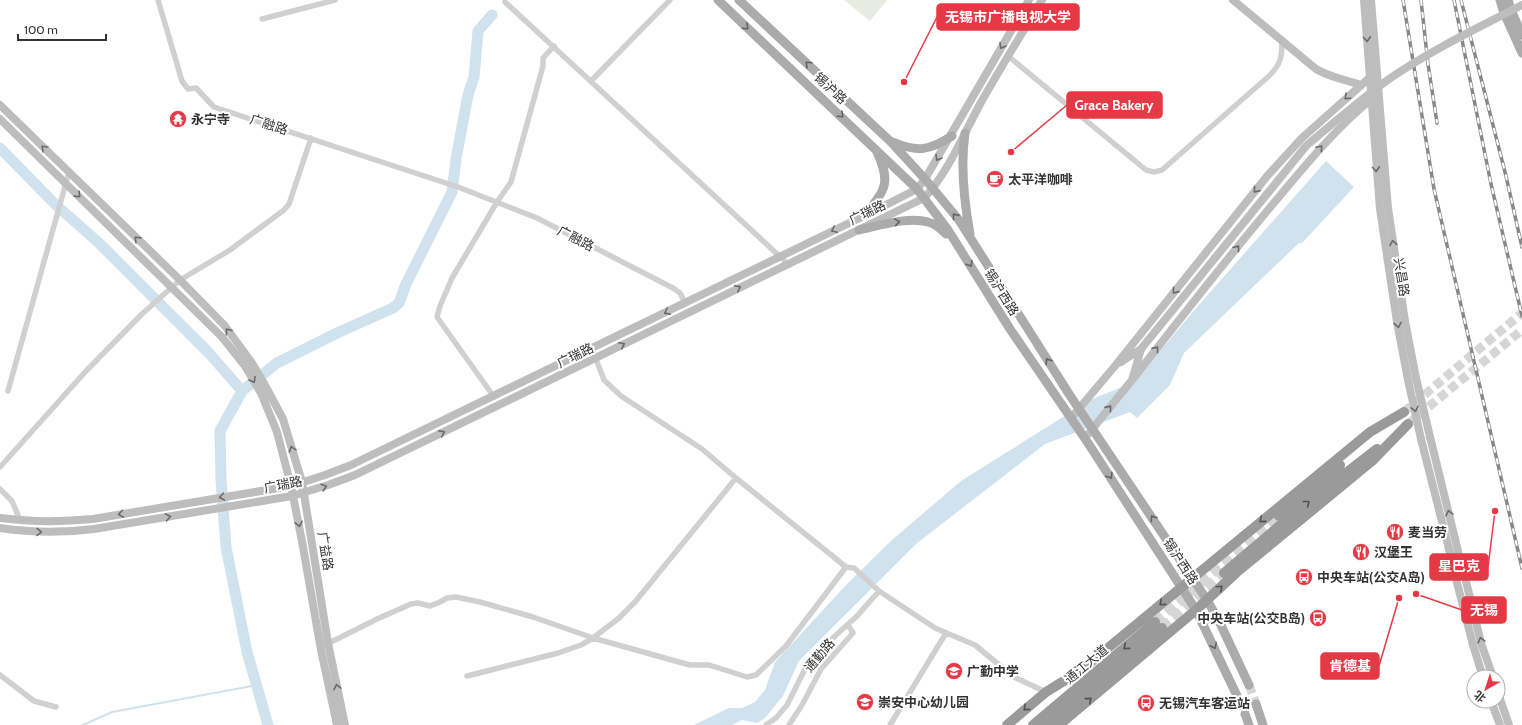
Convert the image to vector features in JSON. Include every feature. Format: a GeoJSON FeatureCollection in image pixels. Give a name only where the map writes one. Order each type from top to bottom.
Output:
{"type":"FeatureCollection","features":[{"type":"Feature","properties":{"kind":"highway"},"geometry":{"type":"LineString","coordinates":[[1006,725],[1046,692],[1080,671],[1370,432],[1404,412],[1278,516]]}},
{"type":"Feature","properties":{"kind":"highway"},"geometry":{"type":"LineString","coordinates":[[1059,725],[1196,610],[1243,567],[1372,461],[1408,424],[1297,511],[1224,574]]}},
{"type":"Feature","properties":{"kind":"highway","name":"通江大道"},"geometry":{"type":"LineString","coordinates":[[1033,725],[1159,625],[1046,725]]}},
{"type":"Feature","properties":{"kind":"main road","name":"锡沪路"},"geometry":{"type":"LineString","coordinates":[[718,0],[875,147],[924,198]]}},
{"type":"Feature","properties":{"kind":"main road","name":"锡沪路"},"geometry":{"type":"LineString","coordinates":[[739,0],[890,141],[933,188],[959,220],[971,239]]}},
{"type":"Feature","properties":{"kind":"main road","name":"广瑞路"},"geometry":{"type":"LineString","coordinates":[[0,518],[72,521],[130,513],[200,500],[291,486],[351,465],[494,397],[917,189],[952,136],[970,100],[1029,0]]}},
{"type":"Feature","properties":{"kind":"main road","name":"广瑞路"},"geometry":{"type":"LineString","coordinates":[[0,528],[19,531],[73,532],[132,524],[245,503],[292,496],[356,475],[924,198],[933,188],[979,106],[1042,0]]}},
{"type":"Feature","properties":{"kind":"main road"},"geometry":{"type":"LineString","coordinates":[[1233,0],[1316,69],[1328,76],[1361,85]]}},
{"type":"Feature","properties":{"kind":"main road","name":"兴昌路"},"geometry":{"type":"LineString","coordinates":[[1364,0],[1373,75],[1378,94],[1388,208],[1421,439],[1450,553]]}},
{"type":"Feature","properties":{"kind":"main road","name":"兴昌路"},"geometry":{"type":"LineString","coordinates":[[1371,0],[1373,75],[1371,100],[1380,209],[1397,322],[1412,379],[1430,437],[1458,551]]}},
{"type":"Feature","properties":{"kind":"main road"},"geometry":{"type":"LineString","coordinates":[[1500,0],[1504,13],[1522,54]]}},
{"type":"Feature","properties":{"kind":"main road"},"geometry":{"type":"LineString","coordinates":[[1508,0],[1522,35]]}},
{"type":"Feature","properties":{"kind":"main road"},"geometry":{"type":"LineString","coordinates":[[1115,366],[1141,349],[1306,146],[1338,118],[1390,79],[1435,51],[1522,4]]}},
{"type":"Feature","properties":{"kind":"main road"},"geometry":{"type":"LineString","coordinates":[[1071,418],[1115,366],[1268,175],[1302,138],[1373,75]]}},
{"type":"Feature","properties":{"kind":"main road"},"geometry":{"type":"LineString","coordinates":[[1086,440],[1095,431],[1132,380],[1259,220],[1320,148],[1362,106],[1378,94]]}},
{"type":"Feature","properties":{"kind":"main road"},"geometry":{"type":"LineString","coordinates":[[0,105],[180,280],[225,326],[263,390]]}},
{"type":"Feature","properties":{"kind":"main road"},"geometry":{"type":"LineString","coordinates":[[0,119],[172,287],[248,364]]}},
{"type":"Feature","properties":{"kind":"main road"},"geometry":{"type":"LineString","coordinates":[[965,133],[963,187],[971,239]]}},
{"type":"Feature","properties":{"kind":"main road"},"geometry":{"type":"LineString","coordinates":[[890,141],[901,146],[919,149],[936,146],[952,136]]}},
{"type":"Feature","properties":{"kind":"main road"},"geometry":{"type":"LineString","coordinates":[[865,215],[880,197],[886,178],[875,147]]}},
{"type":"Feature","properties":{"kind":"main road","name":"锡沪西路"},"geometry":{"type":"LineString","coordinates":[[924,198],[956,242],[1010,329],[1086,440],[1182,586],[1196,610],[1239,700]]}},
{"type":"Feature","properties":{"kind":"main road"},"geometry":{"type":"LineString","coordinates":[[859,230],[918,220],[928,222],[936,226],[956,242]]}},
{"type":"Feature","properties":{"kind":"main road","name":"锡沪西路"},"geometry":{"type":"LineString","coordinates":[[971,239],[1069,394],[1207,600],[1249,685]]}},
{"type":"Feature","properties":{"kind":"main road"},"geometry":{"type":"LineString","coordinates":[[1132,380],[1141,349]]}},
{"type":"Feature","properties":{"kind":"main road","name":"广益路"},"geometry":{"type":"LineString","coordinates":[[263,390],[283,419],[302,482],[328,643],[345,725]]}},
{"type":"Feature","properties":{"kind":"main road","name":"广益路"},"geometry":{"type":"LineString","coordinates":[[263,390],[278,432],[291,486],[302,541],[320,650],[337,725]]}},
{"type":"Feature","properties":{"kind":"main road"},"geometry":{"type":"LineString","coordinates":[[1463,569],[1481,643],[1490,669]]}},
{"type":"Feature","properties":{"kind":"main road"},"geometry":{"type":"LineString","coordinates":[[1454,571],[1480,669]]}},
{"type":"Feature","properties":{"kind":"main road"},"geometry":{"type":"LineString","coordinates":[[1256,704],[1263,725]]}},
{"type":"Feature","properties":{"kind":"main road"},"geometry":{"type":"LineString","coordinates":[[1494,709],[1500,725]]}},
{"type":"Feature","properties":{"kind":"main road"},"geometry":{"type":"LineString","coordinates":[[1504,709],[1509,725]]}},
{"type":"Feature","properties":{"kind":"main road"},"geometry":{"type":"LineString","coordinates":[[1245,714],[1248,725]]}},
{"type":"Feature","properties":{"kind":"street","name":"广融路"},"geometry":{"type":"LineString","coordinates":[[158,0],[182,81],[188,89],[196,88],[214,107],[447,182],[537,218],[673,288],[680,293],[685,303]]}},
{"type":"Feature","properties":{"kind":"street"},"geometry":{"type":"LineString","coordinates":[[262,19],[335,0]]}},
{"type":"Feature","properties":{"kind":"street"},"geometry":{"type":"LineString","coordinates":[[591,81],[670,0]]}},
{"type":"Feature","properties":{"kind":"street"},"geometry":{"type":"LineString","coordinates":[[505,2],[788,264]]}},
{"type":"Feature","properties":{"kind":"street"},"geometry":{"type":"LineString","coordinates":[[1008,56],[1146,170],[1154,172],[1162,170],[1278,67],[1282,56],[1282,41]]}},
{"type":"Feature","properties":{"kind":"street"},"geometry":{"type":"LineString","coordinates":[[494,397],[437,317],[452,278],[497,202],[511,182],[543,66],[543,58],[554,46]]}},
{"type":"Feature","properties":{"kind":"street"},"geometry":{"type":"LineString","coordinates":[[0,467],[86,371],[142,314],[180,280],[230,250],[284,210],[289,204],[311,138]]}},
{"type":"Feature","properties":{"kind":"street"},"geometry":{"type":"LineString","coordinates":[[8,391],[69,172]]}},
{"type":"Feature","properties":{"kind":"street"},"geometry":{"type":"LineString","coordinates":[[592,349],[604,380],[621,396],[702,448],[736,478],[846,567],[854,568],[879,591],[935,628],[960,637],[975,645],[1014,677],[1046,692]]}},
{"type":"Feature","properties":{"kind":"street"},"geometry":{"type":"LineString","coordinates":[[467,676],[558,653],[581,645],[593,638],[619,618],[635,602],[736,478]]}},
{"type":"Feature","properties":{"kind":"street"},"geometry":{"type":"LineString","coordinates":[[0,489],[12,501],[20,520]]}},
{"type":"Feature","properties":{"kind":"street"},"geometry":{"type":"LineString","coordinates":[[320,650],[328,643],[411,604],[418,603],[430,606],[447,598],[456,597],[533,617],[593,638],[679,662],[690,665],[709,664],[747,677],[756,675],[786,646],[846,567]]}},
{"type":"Feature","properties":{"kind":"street","name":"通勤路"},"geometry":{"type":"LineString","coordinates":[[766,725],[776,718],[787,706],[806,668],[879,591]]}},
{"type":"Feature","properties":{"kind":"street"},"geometry":{"type":"LineString","coordinates":[[789,725],[802,705],[821,669],[853,633],[848,625]]}},
{"type":"Feature","properties":{"kind":"street"},"geometry":{"type":"LineString","coordinates":[[890,725],[946,633]]}},
{"type":"Feature","properties":{"kind":"street"},"geometry":{"type":"LineString","coordinates":[[0,675],[34,701],[56,707]]}},
{"type":"Feature","properties":{"kind":"shaded area"},"geometry":{"type":"Polygon","coordinates":[[[844,0],[887,0],[870,21],[844,0]]]}},
{"type":"Feature","properties":{"kind":"water"},"geometry":{"type":"Polygon","coordinates":[[[1326,161],[1354,187],[1302,243],[1299,243],[1184,353],[1170,385],[1137,418],[1130,412],[1045,444],[916,544],[799,661],[783,696],[765,718],[757,723],[742,720],[732,725],[694,725],[729,708],[742,708],[755,702],[765,690],[775,662],[848,583],[892,540],[961,481],[1090,400],[1134,382],[1197,307],[1326,161]]]}},
{"type":"Feature","properties":{"kind":"waterway"},"geometry":{"type":"LineString","coordinates":[[268,725],[247,652],[226,547],[221,480],[220,431],[242,391],[277,363],[337,333],[393,308],[399,303],[406,284],[452,192],[456,159],[468,95],[474,77],[478,31],[492,15]]}},
{"type":"Feature","properties":{"kind":"waterway"},"geometry":{"type":"LineString","coordinates":[[0,148],[56,205],[99,243],[209,353],[242,391]]}},
{"type":"Feature","properties":{"kind":"waterway"},"geometry":{"type":"LineString","coordinates":[[83,725],[112,712],[257,685]]}},
{"type":"Feature","properties":{"kind":"tunnel"},"geometry":{"type":"LineString","coordinates":[[1404,412],[1522,313]]}},
{"type":"Feature","properties":{"kind":"tunnel"},"geometry":{"type":"LineString","coordinates":[[1408,424],[1522,330]]}},
{"type":"Feature","properties":{"kind":"tunnel"},"geometry":{"type":"LineString","coordinates":[[1155,622],[1279,516]]}},
{"type":"Feature","properties":{"kind":"tunnel"},"geometry":{"type":"LineString","coordinates":[[1458,551],[1463,569]]}},
{"type":"Feature","properties":{"kind":"tunnel"},"geometry":{"type":"LineString","coordinates":[[1450,553],[1454,571]]}},
{"type":"Feature","properties":{"kind":"tunnel"},"geometry":{"type":"LineString","coordinates":[[1162,628],[1224,573]]}},
{"type":"Feature","properties":{"kind":"tunnel"},"geometry":{"type":"LineString","coordinates":[[1249,685],[1256,704]]}},
{"type":"Feature","properties":{"kind":"tunnel"},"geometry":{"type":"LineString","coordinates":[[1239,700],[1245,714]]}},
{"type":"Feature","properties":{"kind":"railway"},"geometry":{"type":"LineString","coordinates":[[1403,0],[1434,189],[1522,568]]}},
{"type":"Feature","properties":{"kind":"railway"},"geometry":{"type":"LineString","coordinates":[[1421,0],[1428,64],[1437,123]]}},
{"type":"Feature","properties":{"kind":"railway"},"geometry":{"type":"LineString","coordinates":[[1454,0],[1491,184],[1522,316]]}},
{"type":"Feature","properties":{"kind":"railway"},"geometry":{"type":"LineString","coordinates":[[1461,0],[1506,176],[1522,247]]}},
{"type":"Feature","properties":{"kind":"place","name":"无锡市广播电视大学"},"geometry":{"type":"Point","coordinates":[904,82]}},
{"type":"Feature","properties":{"kind":"place","name":"永宁寺"},"geometry":{"type":"Point","coordinates":[178,119]}},
{"type":"Feature","properties":{"kind":"place","name":"Grace Bakery"},"geometry":{"type":"Point","coordinates":[1011,152]}},
{"type":"Feature","properties":{"kind":"place","name":"太平洋咖啡"},"geometry":{"type":"Point","coordinates":[995,179]}},
{"type":"Feature","properties":{"kind":"place","name":"星巴克"},"geometry":{"type":"Point","coordinates":[1495,511]}},
{"type":"Feature","properties":{"kind":"place","name":"麦当劳"},"geometry":{"type":"Point","coordinates":[1395,532]}},
{"type":"Feature","properties":{"kind":"place","name":"汉堡王"},"geometry":{"type":"Point","coordinates":[1361,552]}},
{"type":"Feature","properties":{"kind":"place","name":"中央车站(公交A岛)"},"geometry":{"type":"Point","coordinates":[1304,577]}},
{"type":"Feature","properties":{"kind":"place","name":"无锡"},"geometry":{"type":"Point","coordinates":[1416,594]}},
{"type":"Feature","properties":{"kind":"place","name":"肯德基"},"geometry":{"type":"Point","coordinates":[1399,598]}},
{"type":"Feature","properties":{"kind":"place","name":"中央车站(公交B岛)"},"geometry":{"type":"Point","coordinates":[1318,618]}},
{"type":"Feature","properties":{"kind":"place","name":"广勤中学"},"geometry":{"type":"Point","coordinates":[954,671]}},
{"type":"Feature","properties":{"kind":"place","name":"崇安中心幼儿园"},"geometry":{"type":"Point","coordinates":[865,702]}},
{"type":"Feature","properties":{"kind":"place","name":"无锡汽车客运站"},"geometry":{"type":"Point","coordinates":[1146,703]}}]}
